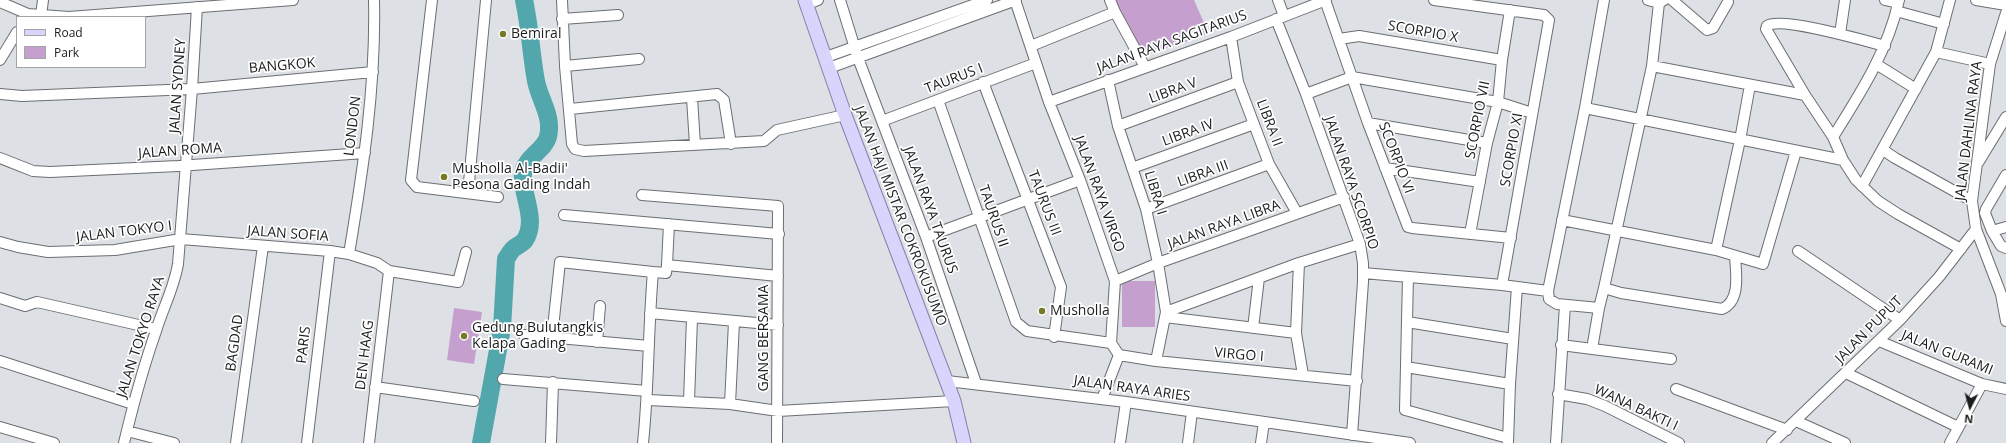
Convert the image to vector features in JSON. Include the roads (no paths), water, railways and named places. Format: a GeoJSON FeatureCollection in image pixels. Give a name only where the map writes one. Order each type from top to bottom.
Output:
{"type":"FeatureCollection","features":[{"type":"Feature","properties":{"kind":"main road","name":"JALAN HAJI MISTAR COKROKUSUMO"},"geometry":{"type":"LineString","coordinates":[[810,2],[827,62],[845,115],[954,401],[964,443]]}},
{"type":"Feature","properties":{"kind":"street"},"geometry":{"type":"LineString","coordinates":[[0,2],[27,16],[41,16],[43,0]]}},
{"type":"Feature","properties":{"kind":"street"},"geometry":{"type":"LineString","coordinates":[[77,16],[177,4],[197,7],[239,2],[293,0]]}},
{"type":"Feature","properties":{"kind":"street","name":"LONDON"},"geometry":{"type":"LineString","coordinates":[[349,254],[365,153],[373,72],[374,0]]}},
{"type":"Feature","properties":{"kind":"street"},"geometry":{"type":"LineString","coordinates":[[432,0],[411,180],[417,187],[498,197]]}},
{"type":"Feature","properties":{"kind":"street"},"geometry":{"type":"LineString","coordinates":[[468,193],[486,0]]}},
{"type":"Feature","properties":{"kind":"street"},"geometry":{"type":"LineString","coordinates":[[562,0],[565,66],[572,144],[575,149],[584,151],[764,141],[777,130],[845,115]]}},
{"type":"Feature","properties":{"kind":"street","name":"JALAN RAYA TAURUS"},"geometry":{"type":"LineString","coordinates":[[840,0],[858,58],[926,237],[976,383]]}},
{"type":"Feature","properties":{"kind":"street"},"geometry":{"type":"LineString","coordinates":[[827,62],[855,48],[987,0]]}},
{"type":"Feature","properties":{"kind":"street"},"geometry":{"type":"LineString","coordinates":[[827,62],[858,58],[1015,0]]}},
{"type":"Feature","properties":{"kind":"street","name":"JALAN RAYA VIRGO"},"geometry":{"type":"LineString","coordinates":[[1015,0],[1049,102],[1080,180],[1115,281],[1111,343]]}},
{"type":"Feature","properties":{"kind":"street"},"geometry":{"type":"LineString","coordinates":[[1110,0],[1145,67]]}},
{"type":"Feature","properties":{"kind":"street","name":"JALAN RAYA SCORPIO"},"geometry":{"type":"LineString","coordinates":[[1278,0],[1280,18],[1360,244],[1363,273],[1357,381],[1344,437]]}},
{"type":"Feature","properties":{"kind":"street","name":"JALAN RAYA SAGITARIUS"},"geometry":{"type":"LineString","coordinates":[[1049,102],[1231,37],[1325,0]]}},
{"type":"Feature","properties":{"kind":"street","name":"SCORPIO VI"},"geometry":{"type":"LineString","coordinates":[[1325,0],[1368,123],[1408,227],[1511,238]]}},
{"type":"Feature","properties":{"kind":"street"},"geometry":{"type":"LineString","coordinates":[[1434,0],[1510,10]]}},
{"type":"Feature","properties":{"kind":"street"},"geometry":{"type":"LineString","coordinates":[[1599,308],[1557,304],[1549,299],[1548,291],[1585,108],[1604,0]]}},
{"type":"Feature","properties":{"kind":"street"},"geometry":{"type":"LineString","coordinates":[[1592,349],[1599,308],[1652,66],[1662,1],[1648,0]]}},
{"type":"Feature","properties":{"kind":"street"},"geometry":{"type":"LineString","coordinates":[[1672,0],[1707,30],[1712,28],[1728,2]]}},
{"type":"Feature","properties":{"kind":"street"},"geometry":{"type":"LineString","coordinates":[[1840,34],[1845,0]]}},
{"type":"Feature","properties":{"kind":"street"},"geometry":{"type":"LineString","coordinates":[[1885,0],[1944,24]]}},
{"type":"Feature","properties":{"kind":"street"},"geometry":{"type":"LineString","coordinates":[[1862,186],[1936,52],[1950,0]]}},
{"type":"Feature","properties":{"kind":"street"},"geometry":{"type":"LineString","coordinates":[[1976,0],[2006,5]]}},
{"type":"Feature","properties":{"kind":"street"},"geometry":{"type":"LineString","coordinates":[[1833,137],[1866,85],[1885,46],[1898,5]]}},
{"type":"Feature","properties":{"kind":"street","name":"JALAN SYDNEY"},"geometry":{"type":"LineString","coordinates":[[181,239],[197,7]]}},
{"type":"Feature","properties":{"kind":"street","name":"SCORPIO XI"},"geometry":{"type":"LineString","coordinates":[[1502,285],[1549,20],[1544,15],[1510,10]]}},
{"type":"Feature","properties":{"kind":"street","name":"SCORPIO VII"},"geometry":{"type":"LineString","coordinates":[[1470,234],[1487,143],[1498,102],[1502,60],[1510,10]]}},
{"type":"Feature","properties":{"kind":"street"},"geometry":{"type":"LineString","coordinates":[[1030,46],[1115,12]]}},
{"type":"Feature","properties":{"kind":"street","name":"JALAN DAHLINA RAYA"},"geometry":{"type":"LineString","coordinates":[[2006,13],[1990,64],[1972,201],[1980,237],[2001,294],[2006,321]]}},
{"type":"Feature","properties":{"kind":"street"},"geometry":{"type":"LineString","coordinates":[[562,19],[618,15]]}},
{"type":"Feature","properties":{"kind":"street"},"geometry":{"type":"LineString","coordinates":[[1885,46],[1840,34],[1781,23],[1772,23],[1767,26],[1767,32],[1833,137],[1843,160],[1862,186],[1878,201],[1898,214],[1961,249]]}},
{"type":"Feature","properties":{"kind":"street"},"geometry":{"type":"LineString","coordinates":[[0,60],[16,34]]}},
{"type":"Feature","properties":{"kind":"street","name":"SCORPIO X"},"geometry":{"type":"LineString","coordinates":[[1339,39],[1359,36],[1502,60]]}},
{"type":"Feature","properties":{"kind":"street","name":"LIBRA II"},"geometry":{"type":"LineString","coordinates":[[1231,37],[1238,82],[1270,164],[1297,213]]}},
{"type":"Feature","properties":{"kind":"street"},"geometry":{"type":"LineString","coordinates":[[1936,52],[1990,64]]}},
{"type":"Feature","properties":{"kind":"street"},"geometry":{"type":"LineString","coordinates":[[565,66],[639,59]]}},
{"type":"Feature","properties":{"kind":"street","name":"TAURUS I"},"geometry":{"type":"LineString","coordinates":[[882,121],[1036,63]]}},
{"type":"Feature","properties":{"kind":"street"},"geometry":{"type":"LineString","coordinates":[[1876,64],[1916,89]]}},
{"type":"Feature","properties":{"kind":"street"},"geometry":{"type":"LineString","coordinates":[[1652,66],[1806,95]]}},
{"type":"Feature","properties":{"kind":"street","name":"BANGKOK"},"geometry":{"type":"LineString","coordinates":[[0,94],[22,96],[192,89],[373,72]]}},
{"type":"Feature","properties":{"kind":"street"},"geometry":{"type":"LineString","coordinates":[[1306,94],[1352,77],[1498,102],[1532,113]]}},
{"type":"Feature","properties":{"kind":"street","name":"LIBRA I"},"geometry":{"type":"LineString","coordinates":[[1108,80],[1118,126],[1146,209],[1158,263],[1165,315]]}},
{"type":"Feature","properties":{"kind":"street","name":"TAURUS III"},"geometry":{"type":"LineString","coordinates":[[983,82],[1028,198],[1060,287],[1054,336]]}},
{"type":"Feature","properties":{"kind":"street","name":"LIBRA V"},"geometry":{"type":"LineString","coordinates":[[1118,126],[1238,82]]}},
{"type":"Feature","properties":{"kind":"street"},"geometry":{"type":"LineString","coordinates":[[1716,250],[1740,140],[1750,85]]}},
{"type":"Feature","properties":{"kind":"street"},"geometry":{"type":"LineString","coordinates":[[570,110],[692,98],[717,94],[724,100],[731,144]]}},
{"type":"Feature","properties":{"kind":"street"},"geometry":{"type":"LineString","coordinates":[[692,98],[695,145]]}},
{"type":"Feature","properties":{"kind":"street","name":"TAURUS II"},"geometry":{"type":"LineString","coordinates":[[938,100],[1016,322],[1027,331],[1111,343]]}},
{"type":"Feature","properties":{"kind":"street"},"geometry":{"type":"LineString","coordinates":[[1585,108],[1843,160]]}},
{"type":"Feature","properties":{"kind":"street"},"geometry":{"type":"LineString","coordinates":[[1976,167],[2006,117]]}},
{"type":"Feature","properties":{"kind":"street"},"geometry":{"type":"LineString","coordinates":[[1368,123],[1487,143]]}},
{"type":"Feature","properties":{"kind":"street","name":"LIBRA IV"},"geometry":{"type":"LineString","coordinates":[[1132,168],[1254,124]]}},
{"type":"Feature","properties":{"kind":"street"},"geometry":{"type":"LineString","coordinates":[[1883,150],[1894,158],[1972,201]]}},
{"type":"Feature","properties":{"kind":"street"},"geometry":{"type":"LineString","coordinates":[[1562,220],[1716,250],[1763,264],[1796,151]]}},
{"type":"Feature","properties":{"kind":"street","name":"JALAN ROMA"},"geometry":{"type":"LineString","coordinates":[[0,158],[22,167],[40,172],[79,172],[365,153]]}},
{"type":"Feature","properties":{"kind":"street","name":"LIBRA III"},"geometry":{"type":"LineString","coordinates":[[1146,209],[1270,164]]}},
{"type":"Feature","properties":{"kind":"street"},"geometry":{"type":"LineString","coordinates":[[1385,168],[1480,182]]}},
{"type":"Feature","properties":{"kind":"street"},"geometry":{"type":"LineString","coordinates":[[2006,175],[1985,213],[2001,246],[2006,248]]}},
{"type":"Feature","properties":{"kind":"street"},"geometry":{"type":"LineString","coordinates":[[926,237],[1080,180]]}},
{"type":"Feature","properties":{"kind":"street","name":"GANG BERSAMA"},"geometry":{"type":"LineString","coordinates":[[642,195],[775,204],[778,206],[777,443]]}},
{"type":"Feature","properties":{"kind":"street","name":"JALAN RAYA LIBRA"},"geometry":{"type":"LineString","coordinates":[[1115,281],[1158,263],[1344,197]]}},
{"type":"Feature","properties":{"kind":"street"},"geometry":{"type":"LineString","coordinates":[[564,215],[779,234]]}},
{"type":"Feature","properties":{"kind":"street"},"geometry":{"type":"LineString","coordinates":[[552,337],[560,262],[666,273],[669,224]]}},
{"type":"Feature","properties":{"kind":"street"},"geometry":{"type":"LineString","coordinates":[[1980,237],[2006,227]]}},
{"type":"Feature","properties":{"kind":"street","name":"JALAN PUPUT"},"geometry":{"type":"LineString","coordinates":[[1772,443],[1900,320],[1939,277],[1961,249],[1980,237],[1993,232]]}},
{"type":"Feature","properties":{"kind":"street","name":"JALAN SOFIA"},"geometry":{"type":"LineString","coordinates":[[181,239],[330,251],[349,254],[377,263],[389,271]]}},
{"type":"Feature","properties":{"kind":"street","name":"JALAN TOKYO I"},"geometry":{"type":"LineString","coordinates":[[0,242],[18,247],[48,252],[75,252],[115,250],[181,239]]}},
{"type":"Feature","properties":{"kind":"street","name":"JALAN TOKYO RAYA"},"geometry":{"type":"LineString","coordinates":[[124,443],[133,404],[156,329],[172,290],[181,239]]}},
{"type":"Feature","properties":{"kind":"street"},"geometry":{"type":"LineString","coordinates":[[1165,315],[1299,263],[1360,244]]}},
{"type":"Feature","properties":{"kind":"street","name":"BAGDAD"},"geometry":{"type":"LineString","coordinates":[[236,443],[262,246]]}},
{"type":"Feature","properties":{"kind":"street","name":"PARIS"},"geometry":{"type":"LineString","coordinates":[[307,443],[330,251]]}},
{"type":"Feature","properties":{"kind":"street"},"geometry":{"type":"LineString","coordinates":[[1798,251],[1900,320]]}},
{"type":"Feature","properties":{"kind":"street"},"geometry":{"type":"LineString","coordinates":[[389,271],[458,282],[466,252]]}},
{"type":"Feature","properties":{"kind":"street"},"geometry":{"type":"LineString","coordinates":[[1604,288],[1621,293],[1722,309],[1728,307],[1732,302],[1734,294],[1736,276],[1735,256]]}},
{"type":"Feature","properties":{"kind":"street"},"geometry":{"type":"LineString","coordinates":[[1299,263],[1296,333],[1303,375]]}},
{"type":"Feature","properties":{"kind":"street"},"geometry":{"type":"LineString","coordinates":[[667,265],[778,276]]}},
{"type":"Feature","properties":{"kind":"street","name":"DEN HAAG"},"geometry":{"type":"LineString","coordinates":[[369,443],[389,271]]}},
{"type":"Feature","properties":{"kind":"street"},"geometry":{"type":"LineString","coordinates":[[643,443],[647,396],[653,272]]}},
{"type":"Feature","properties":{"kind":"street"},"geometry":{"type":"LineString","coordinates":[[1363,273],[1502,285],[1548,291]]}},
{"type":"Feature","properties":{"kind":"street"},"geometry":{"type":"LineString","coordinates":[[1408,277],[1405,410],[1508,440],[1510,384],[1517,287]]}},
{"type":"Feature","properties":{"kind":"street"},"geometry":{"type":"LineString","coordinates":[[1253,328],[1259,278]]}},
{"type":"Feature","properties":{"kind":"street"},"geometry":{"type":"LineString","coordinates":[[0,298],[21,305],[28,305],[37,302],[156,329]]}},
{"type":"Feature","properties":{"kind":"street"},"geometry":{"type":"LineString","coordinates":[[1556,443],[1561,345],[1565,305]]}},
{"type":"Feature","properties":{"kind":"street"},"geometry":{"type":"LineString","coordinates":[[597,342],[600,306]]}},
{"type":"Feature","properties":{"kind":"street"},"geometry":{"type":"LineString","coordinates":[[650,313],[778,325]]}},
{"type":"Feature","properties":{"kind":"street"},"geometry":{"type":"LineString","coordinates":[[1165,315],[1296,333]]}},
{"type":"Feature","properties":{"kind":"street"},"geometry":{"type":"LineString","coordinates":[[1156,361],[1165,315]]}},
{"type":"Feature","properties":{"kind":"street"},"geometry":{"type":"LineString","coordinates":[[689,401],[692,318]]}},
{"type":"Feature","properties":{"kind":"street"},"geometry":{"type":"LineString","coordinates":[[730,404],[734,322]]}},
{"type":"Feature","properties":{"kind":"street"},"geometry":{"type":"LineString","coordinates":[[1407,322],[1513,339]]}},
{"type":"Feature","properties":{"kind":"street"},"geometry":{"type":"LineString","coordinates":[[524,335],[649,346]]}},
{"type":"Feature","properties":{"kind":"street","name":"JALAN GURAMI"},"geometry":{"type":"LineString","coordinates":[[1879,340],[1982,384],[2006,389]]}},
{"type":"Feature","properties":{"kind":"street"},"geometry":{"type":"LineString","coordinates":[[1102,399],[1119,355],[1111,343]]}},
{"type":"Feature","properties":{"kind":"street"},"geometry":{"type":"LineString","coordinates":[[1561,345],[1671,359]]}},
{"type":"Feature","properties":{"kind":"street","name":"VIRGO I"},"geometry":{"type":"LineString","coordinates":[[1119,355],[1156,361],[1357,381]]}},
{"type":"Feature","properties":{"kind":"street"},"geometry":{"type":"LineString","coordinates":[[0,361],[133,404]]}},
{"type":"Feature","properties":{"kind":"street"},"geometry":{"type":"LineString","coordinates":[[1406,367],[1510,384]]}},
{"type":"Feature","properties":{"kind":"street"},"geometry":{"type":"LineString","coordinates":[[1846,373],[1958,427]]}},
{"type":"Feature","properties":{"kind":"street"},"geometry":{"type":"LineString","coordinates":[[504,379],[553,382],[647,396],[730,404],[778,411],[954,401]]}},
{"type":"Feature","properties":{"kind":"street","name":"JALAN RAYA ARIES"},"geometry":{"type":"LineString","coordinates":[[947,381],[976,383],[1126,402],[1264,422],[1344,437],[1410,443]]}},
{"type":"Feature","properties":{"kind":"street"},"geometry":{"type":"LineString","coordinates":[[552,443],[553,382]]}},
{"type":"Feature","properties":{"kind":"street"},"geometry":{"type":"LineString","coordinates":[[1950,443],[1982,384]]}},
{"type":"Feature","properties":{"kind":"street"},"geometry":{"type":"LineString","coordinates":[[375,388],[474,401]]}},
{"type":"Feature","properties":{"kind":"street"},"geometry":{"type":"LineString","coordinates":[[1676,389],[1787,430]]}},
{"type":"Feature","properties":{"kind":"street","name":"WANA BAKTI I"},"geometry":{"type":"LineString","coordinates":[[1558,394],[1605,406],[1679,443]]}},
{"type":"Feature","properties":{"kind":"street"},"geometry":{"type":"LineString","coordinates":[[1120,443],[1126,402]]}},
{"type":"Feature","properties":{"kind":"street"},"geometry":{"type":"LineString","coordinates":[[1188,443],[1192,412]]}},
{"type":"Feature","properties":{"kind":"street"},"geometry":{"type":"LineString","coordinates":[[1796,421],[1844,443]]}},
{"type":"Feature","properties":{"kind":"street"},"geometry":{"type":"LineString","coordinates":[[1261,443],[1264,422]]}},
{"type":"Feature","properties":{"kind":"street"},"geometry":{"type":"LineString","coordinates":[[0,427],[54,443]]}},
{"type":"Feature","properties":{"kind":"street"},"geometry":{"type":"LineString","coordinates":[[127,431],[174,443]]}},
{"type":"Feature","properties":{"kind":"waterway"},"geometry":{"type":"LineString","coordinates":[[481,443],[502,328],[506,259],[513,249],[525,240],[529,232],[530,215],[524,190],[524,168],[546,142],[549,129],[549,122],[536,81],[524,0]]}},
{"type":"Feature","properties":{"kind":"place","name":"Bemiral"},"geometry":{"type":"Point","coordinates":[503,34]}},
{"type":"Feature","properties":{"kind":"place","name":"Musholla Al-Badii' Pesona Gading Indah"},"geometry":{"type":"Point","coordinates":[444,177]}},
{"type":"Feature","properties":{"kind":"place","name":"Musholla"},"geometry":{"type":"Point","coordinates":[1042,311]}},
{"type":"Feature","properties":{"kind":"place","name":"Gedung Bulutangkis Kelapa Gading"},"geometry":{"type":"Point","coordinates":[464,336]}}]}
